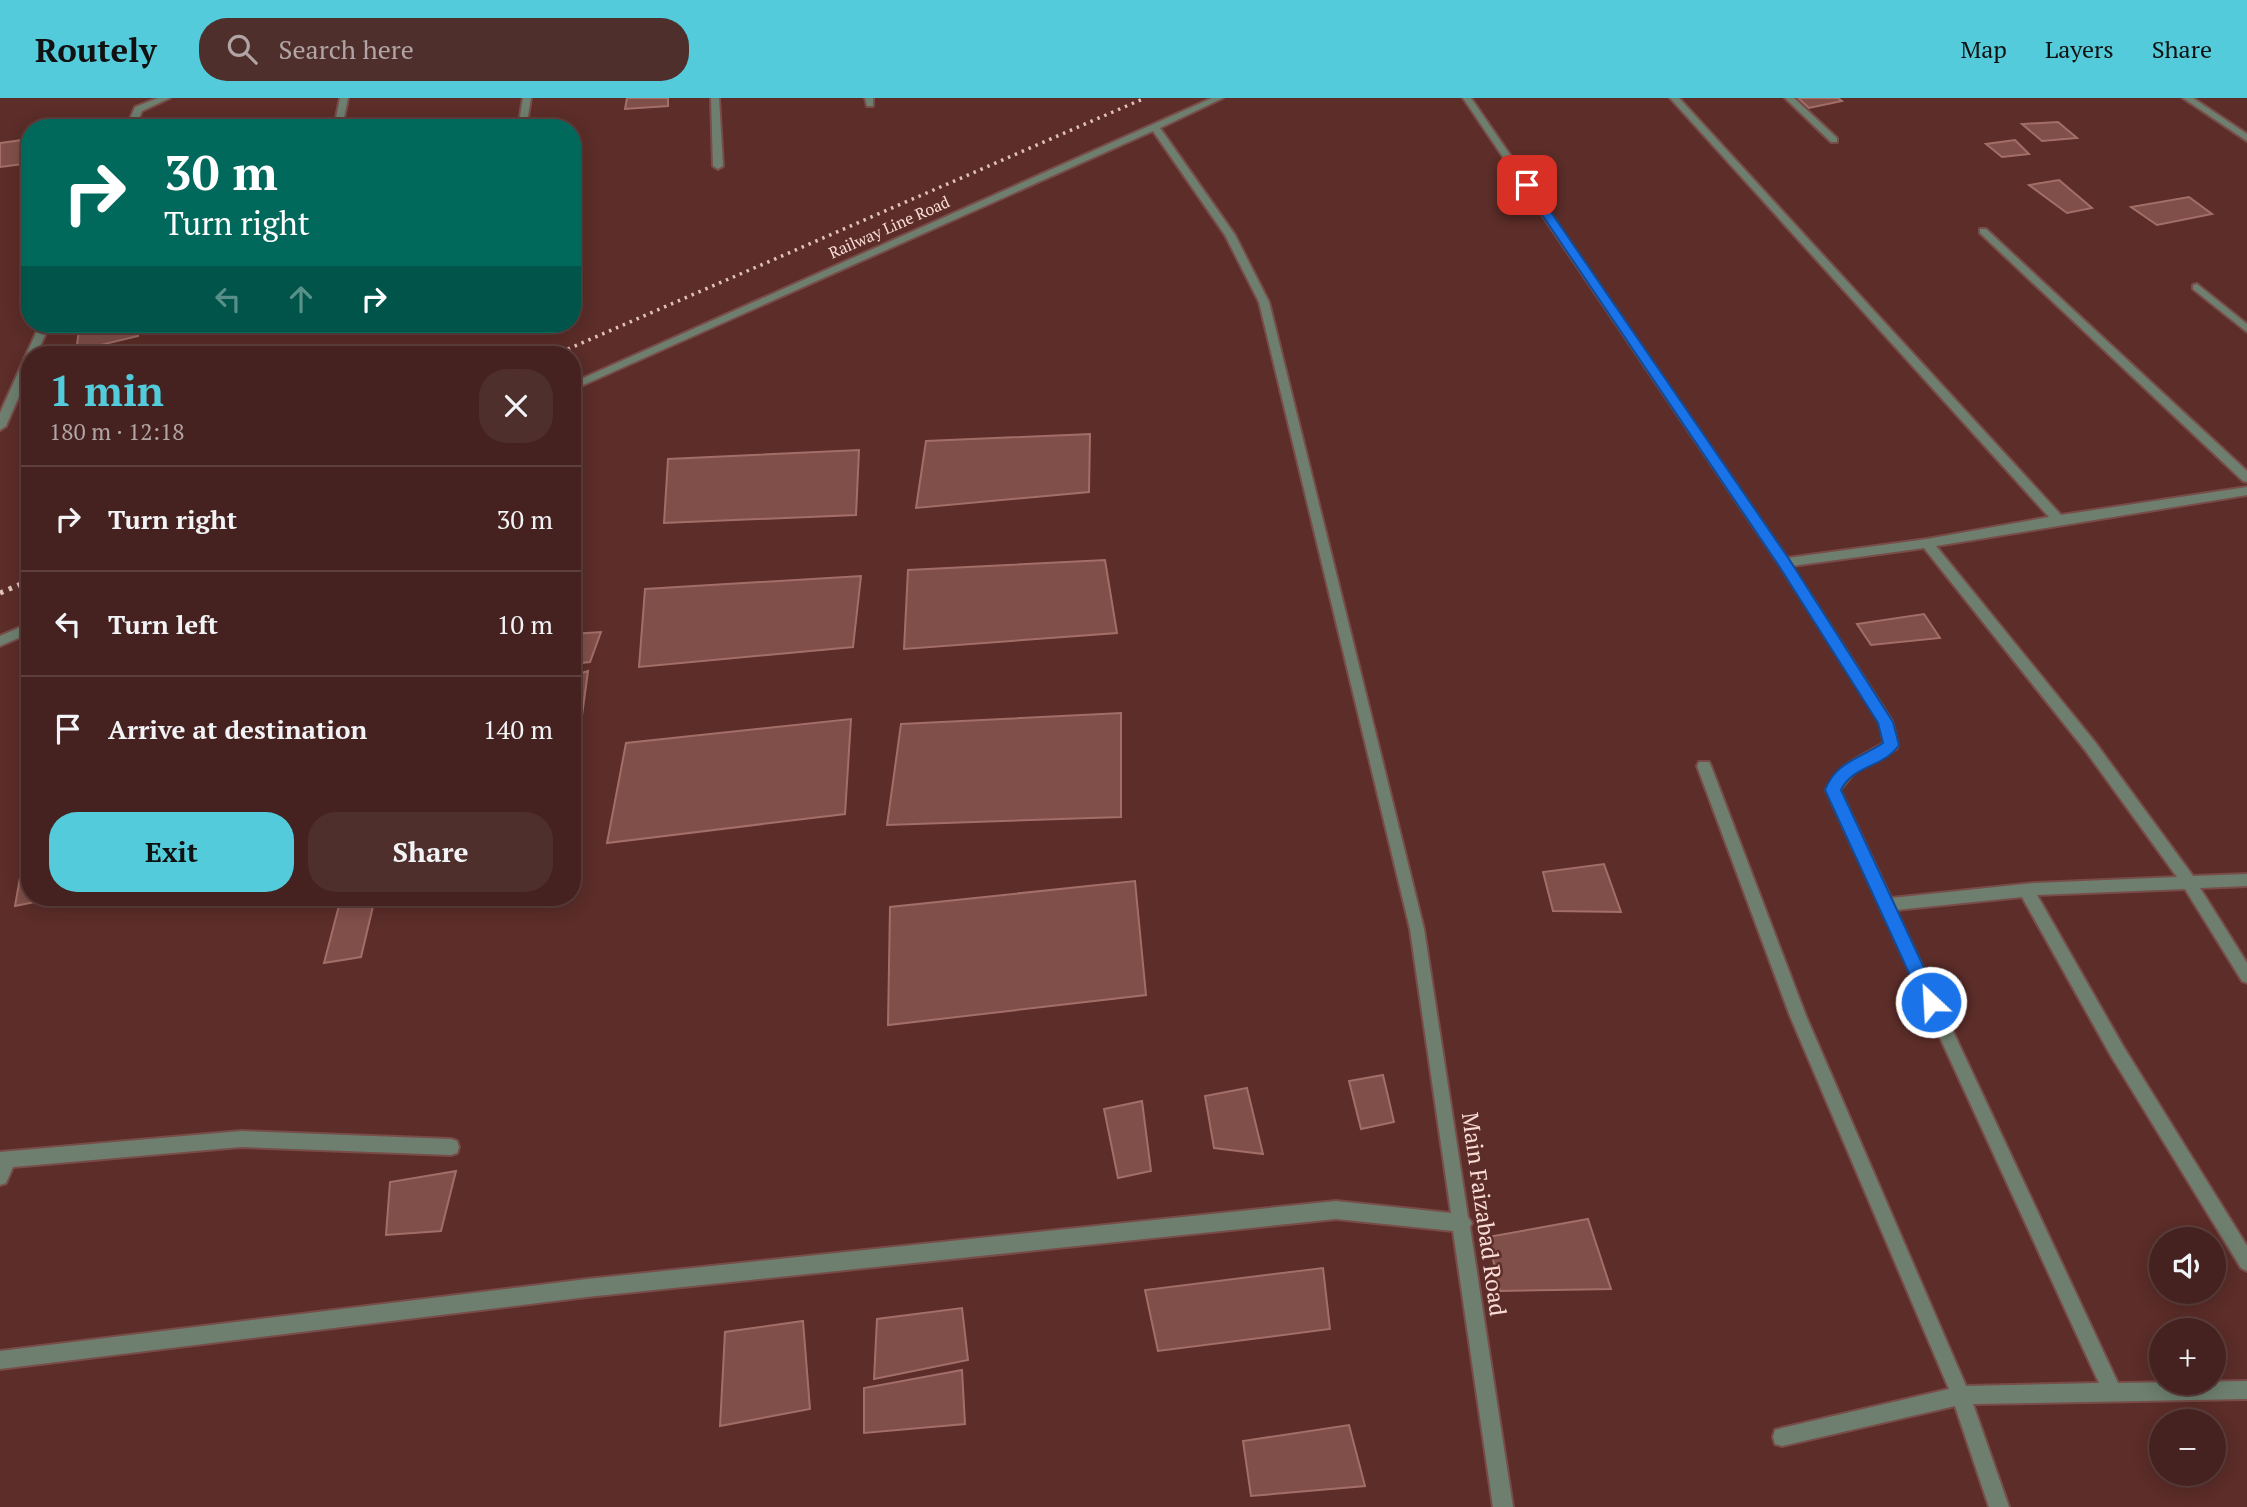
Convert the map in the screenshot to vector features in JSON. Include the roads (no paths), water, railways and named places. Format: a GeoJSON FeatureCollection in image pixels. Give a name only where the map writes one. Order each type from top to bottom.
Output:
{"type":"FeatureCollection","features":[{"type":"Feature","properties":{"kind":"street"},"geometry":{"type":"LineString","coordinates":[[134,119],[138,109],[166,99],[179,98]]}},
{"type":"Feature","properties":{"kind":"street"},"geometry":{"type":"LineString","coordinates":[[340,119],[344,98]]}},
{"type":"Feature","properties":{"kind":"street"},"geometry":{"type":"LineString","coordinates":[[524,119],[527,98]]}},
{"type":"Feature","properties":{"kind":"street"},"geometry":{"type":"LineString","coordinates":[[715,98],[718,166]]}},
{"type":"Feature","properties":{"kind":"street","name":"Railway Line Road"},"geometry":{"type":"LineString","coordinates":[[581,383],[1219,98]]}},
{"type":"Feature","properties":{"kind":"street"},"geometry":{"type":"LineString","coordinates":[[1467,98],[1784,563],[1885,722],[1891,745],[1874,757],[1859,761],[1836,782],[1833,790],[2113,1393]]}},
{"type":"Feature","properties":{"kind":"street"},"geometry":{"type":"LineString","coordinates":[[1674,98],[2058,520]]}},
{"type":"Feature","properties":{"kind":"street"},"geometry":{"type":"LineString","coordinates":[[1789,98],[1834,140]]}},
{"type":"Feature","properties":{"kind":"street"},"geometry":{"type":"LineString","coordinates":[[2187,98],[2247,138]]}},
{"type":"Feature","properties":{"kind":"street","name":"Main Faizabad Road"},"geometry":{"type":"LineString","coordinates":[[1156,128],[1230,234],[1264,302],[1417,929],[1463,1223],[1503,1507]]}},
{"type":"Feature","properties":{"kind":"street"},"geometry":{"type":"LineString","coordinates":[[1983,230],[2247,478]]}},
{"type":"Feature","properties":{"kind":"street"},"geometry":{"type":"LineString","coordinates":[[2197,288],[2247,329]]}},
{"type":"Feature","properties":{"kind":"street"},"geometry":{"type":"LineString","coordinates":[[0,426],[21,378]]}},
{"type":"Feature","properties":{"kind":"street"},"geometry":{"type":"LineString","coordinates":[[1784,563],[1927,544],[2058,520],[2247,491]]}},
{"type":"Feature","properties":{"kind":"street"},"geometry":{"type":"LineString","coordinates":[[1927,544],[2090,746],[2188,881],[2247,976]]}},
{"type":"Feature","properties":{"kind":"street"},"geometry":{"type":"LineString","coordinates":[[0,641],[21,632]]}},
{"type":"Feature","properties":{"kind":"street"},"geometry":{"type":"LineString","coordinates":[[1704,766],[1798,1016],[1961,1395],[1999,1507]]}},
{"type":"Feature","properties":{"kind":"street"},"geometry":{"type":"LineString","coordinates":[[1886,905],[2026,890],[2247,880]]}},
{"type":"Feature","properties":{"kind":"street"},"geometry":{"type":"LineString","coordinates":[[2026,890],[2117,1051],[2247,1262]]}},
{"type":"Feature","properties":{"kind":"street"},"geometry":{"type":"LineString","coordinates":[[0,1177],[4,1160],[242,1139],[451,1147]]}},
{"type":"Feature","properties":{"kind":"street"},"geometry":{"type":"LineString","coordinates":[[0,1360],[587,1288],[1336,1210],[1463,1223]]}},
{"type":"Feature","properties":{"kind":"street"},"geometry":{"type":"LineString","coordinates":[[1782,1437],[1961,1395],[2247,1390]]}},
{"type":"Feature","properties":{"kind":"railway"},"geometry":{"type":"LineString","coordinates":[[575,346],[1145,98]]}},
{"type":"Feature","properties":{"kind":"railway"},"geometry":{"type":"LineString","coordinates":[[0,593],[21,584]]}}]}
